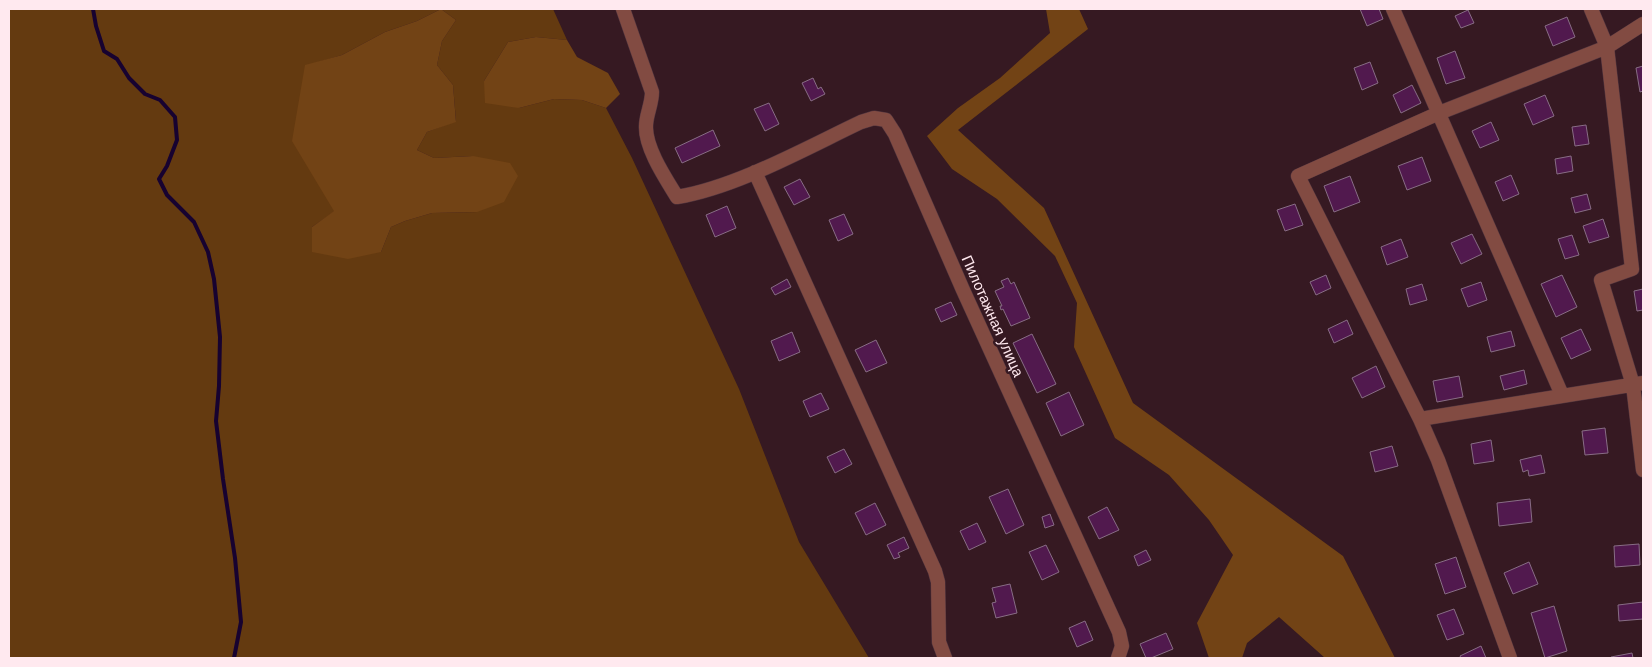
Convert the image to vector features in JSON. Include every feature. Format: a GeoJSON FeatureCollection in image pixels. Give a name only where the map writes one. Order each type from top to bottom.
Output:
{"type":"FeatureCollection","features":[{"type":"Feature","properties":{"kind":"street","name":"Пилотажная улица"},"geometry":{"type":"LineString","coordinates":[[622,9],[652,92],[646,134],[654,157],[677,198],[696,194],[754,172],[861,122],[874,118],[886,120],[895,134],[971,307],[1119,632],[1122,646],[1118,658]]}},
{"type":"Feature","properties":{"kind":"street"},"geometry":{"type":"LineString","coordinates":[[1393,9],[1562,395]]}},
{"type":"Feature","properties":{"kind":"street"},"geometry":{"type":"LineString","coordinates":[[1591,9],[1607,46],[1632,269],[1601,280],[1638,384],[1643,470]]}},
{"type":"Feature","properties":{"kind":"street"},"geometry":{"type":"LineString","coordinates":[[1510,658],[1438,460],[1420,419],[1298,176],[1439,113],[1607,46],[1643,24]]}},
{"type":"Feature","properties":{"kind":"street"},"geometry":{"type":"LineString","coordinates":[[754,172],[935,571],[938,582],[939,642],[945,658]]}},
{"type":"Feature","properties":{"kind":"street"},"geometry":{"type":"LineString","coordinates":[[1420,419],[1638,384]]}},
{"type":"Feature","properties":{"kind":"shaded area"},"geometry":{"type":"Polygon","coordinates":[[[9,9],[441,9],[553,9],[567,40],[536,37],[508,42],[484,81],[519,108],[554,99],[582,100],[606,108],[632,158],[739,389],[799,542],[869,658],[9,658],[9,9]],[[441,9],[417,21],[385,32],[342,55],[305,66],[335,211],[312,227],[381,252],[391,227],[405,221],[432,213],[477,212],[473,156],[434,158],[417,150],[427,132],[456,121],[453,85],[437,65],[442,41],[456,20],[441,9]]]}},
{"type":"Feature","properties":{"kind":"shaded area"},"geometry":{"type":"Polygon","coordinates":[[[441,9],[456,20],[442,41],[437,65],[453,85],[456,122],[427,132],[417,150],[434,158],[473,156],[510,163],[518,176],[504,202],[477,212],[432,213],[391,227],[381,252],[348,259],[312,252],[312,227],[334,211],[292,141],[305,65],[342,55],[385,32],[417,21],[441,9]]]}},
{"type":"Feature","properties":{"kind":"shaded area"},"geometry":{"type":"Polygon","coordinates":[[[1046,9],[1079,9],[1088,29],[958,130],[1044,208],[1133,403],[1343,556],[1395,658],[1325,658],[1279,617],[1247,643],[1242,658],[1209,658],[1197,623],[1233,555],[1209,520],[1169,475],[1115,438],[1074,347],[1077,303],[1055,256],[997,199],[952,169],[927,136],[958,108],[1000,78],[1050,33],[1046,9]]]}},
{"type":"Feature","properties":{"kind":"shaded area"},"geometry":{"type":"Polygon","coordinates":[[[536,37],[567,40],[577,57],[608,73],[620,94],[606,108],[582,100],[554,99],[519,108],[485,103],[484,81],[508,42],[536,37]]]}},
{"type":"Feature","properties":{"kind":"building"},"geometry":{"type":"Polygon","coordinates":[[[1360,9],[1379,9],[1383,19],[1367,26],[1360,9]]]}},
{"type":"Feature","properties":{"kind":"building"},"geometry":{"type":"Polygon","coordinates":[[[1468,10],[1474,23],[1461,28],[1455,16],[1468,10]]]}},
{"type":"Feature","properties":{"kind":"building"},"geometry":{"type":"Polygon","coordinates":[[[1567,17],[1575,37],[1553,46],[1545,26],[1567,17]]]}},
{"type":"Feature","properties":{"kind":"building"},"geometry":{"type":"Polygon","coordinates":[[[1455,51],[1465,78],[1446,84],[1437,58],[1455,51]]]}},
{"type":"Feature","properties":{"kind":"building"},"geometry":{"type":"Polygon","coordinates":[[[1370,62],[1378,83],[1362,90],[1354,68],[1370,62]]]}},
{"type":"Feature","properties":{"kind":"building"},"geometry":{"type":"Polygon","coordinates":[[[1643,66],[1643,91],[1640,92],[1636,68],[1643,66]]]}},
{"type":"Feature","properties":{"kind":"building"},"geometry":{"type":"Polygon","coordinates":[[[813,78],[818,89],[821,87],[825,94],[811,101],[802,83],[813,78]]]}},
{"type":"Feature","properties":{"kind":"building"},"geometry":{"type":"Polygon","coordinates":[[[1412,85],[1421,103],[1401,113],[1393,95],[1412,85]]]}},
{"type":"Feature","properties":{"kind":"building"},"geometry":{"type":"Polygon","coordinates":[[[1545,95],[1554,116],[1533,125],[1524,104],[1545,95]]]}},
{"type":"Feature","properties":{"kind":"building"},"geometry":{"type":"Polygon","coordinates":[[[769,103],[779,124],[765,131],[754,109],[769,103]]]}},
{"type":"Feature","properties":{"kind":"building"},"geometry":{"type":"Polygon","coordinates":[[[1491,122],[1499,140],[1480,148],[1472,131],[1491,122]]]}},
{"type":"Feature","properties":{"kind":"building"},"geometry":{"type":"Polygon","coordinates":[[[1586,125],[1589,144],[1575,146],[1572,127],[1586,125]]]}},
{"type":"Feature","properties":{"kind":"building"},"geometry":{"type":"Polygon","coordinates":[[[713,130],[720,146],[682,163],[675,148],[713,130]]]}},
{"type":"Feature","properties":{"kind":"building"},"geometry":{"type":"Polygon","coordinates":[[[1571,156],[1573,171],[1557,174],[1555,159],[1571,156]]]}},
{"type":"Feature","properties":{"kind":"building"},"geometry":{"type":"Polygon","coordinates":[[[1422,157],[1431,181],[1407,190],[1398,166],[1422,157]]]}},
{"type":"Feature","properties":{"kind":"building"},"geometry":{"type":"Polygon","coordinates":[[[1511,175],[1519,194],[1503,201],[1495,182],[1511,175]]]}},
{"type":"Feature","properties":{"kind":"building"},"geometry":{"type":"Polygon","coordinates":[[[1350,176],[1360,202],[1334,212],[1324,186],[1350,176]]]}},
{"type":"Feature","properties":{"kind":"building"},"geometry":{"type":"Polygon","coordinates":[[[800,179],[810,197],[794,205],[784,187],[800,179]]]}},
{"type":"Feature","properties":{"kind":"building"},"geometry":{"type":"Polygon","coordinates":[[[1587,194],[1591,209],[1575,213],[1571,198],[1587,194]]]}},
{"type":"Feature","properties":{"kind":"building"},"geometry":{"type":"Polygon","coordinates":[[[1295,204],[1303,225],[1285,231],[1277,210],[1295,204]]]}},
{"type":"Feature","properties":{"kind":"building"},"geometry":{"type":"Polygon","coordinates":[[[727,206],[736,228],[715,237],[706,215],[727,206]]]}},
{"type":"Feature","properties":{"kind":"building"},"geometry":{"type":"Polygon","coordinates":[[[844,214],[853,234],[838,241],[829,220],[844,214]]]}},
{"type":"Feature","properties":{"kind":"building"},"geometry":{"type":"Polygon","coordinates":[[[1603,219],[1609,237],[1589,243],[1583,226],[1603,219]]]}},
{"type":"Feature","properties":{"kind":"building"},"geometry":{"type":"Polygon","coordinates":[[[1472,234],[1482,254],[1461,264],[1451,243],[1472,234]]]}},
{"type":"Feature","properties":{"kind":"building"},"geometry":{"type":"Polygon","coordinates":[[[1572,235],[1579,255],[1565,259],[1558,239],[1572,235]]]}},
{"type":"Feature","properties":{"kind":"building"},"geometry":{"type":"Polygon","coordinates":[[[1401,239],[1408,257],[1387,265],[1381,247],[1401,239]]]}},
{"type":"Feature","properties":{"kind":"building"},"geometry":{"type":"Polygon","coordinates":[[[1326,275],[1331,288],[1316,295],[1310,282],[1326,275]]]}},
{"type":"Feature","properties":{"kind":"building"},"geometry":{"type":"Polygon","coordinates":[[[1562,275],[1577,307],[1556,317],[1541,284],[1562,275]]]}},
{"type":"Feature","properties":{"kind":"building"},"geometry":{"type":"Polygon","coordinates":[[[1008,278],[1011,284],[1014,282],[1030,318],[1011,326],[1003,309],[1001,310],[1000,306],[1002,306],[995,291],[1004,287],[1001,281],[1008,278]]]}},
{"type":"Feature","properties":{"kind":"building"},"geometry":{"type":"Polygon","coordinates":[[[787,279],[791,287],[775,295],[771,288],[787,279]]]}},
{"type":"Feature","properties":{"kind":"building"},"geometry":{"type":"Polygon","coordinates":[[[1481,282],[1487,300],[1468,307],[1461,289],[1481,282]]]}},
{"type":"Feature","properties":{"kind":"building"},"geometry":{"type":"Polygon","coordinates":[[[1422,284],[1427,300],[1410,305],[1406,289],[1422,284]]]}},
{"type":"Feature","properties":{"kind":"building"},"geometry":{"type":"Polygon","coordinates":[[[1643,289],[1643,310],[1637,311],[1634,291],[1643,289]]]}},
{"type":"Feature","properties":{"kind":"building"},"geometry":{"type":"Polygon","coordinates":[[[951,302],[957,315],[941,322],[935,309],[951,302]]]}},
{"type":"Feature","properties":{"kind":"building"},"geometry":{"type":"Polygon","coordinates":[[[1347,320],[1353,334],[1334,343],[1328,329],[1347,320]]]}},
{"type":"Feature","properties":{"kind":"building"},"geometry":{"type":"Polygon","coordinates":[[[1581,329],[1591,350],[1571,359],[1561,338],[1581,329]]]}},
{"type":"Feature","properties":{"kind":"building"},"geometry":{"type":"Polygon","coordinates":[[[1511,331],[1515,346],[1491,352],[1487,337],[1511,331]]]}},
{"type":"Feature","properties":{"kind":"building"},"geometry":{"type":"Polygon","coordinates":[[[792,332],[800,352],[779,361],[771,341],[792,332]]]}},
{"type":"Feature","properties":{"kind":"building"},"geometry":{"type":"Polygon","coordinates":[[[1032,334],[1056,384],[1037,393],[1013,343],[1032,334]]]}},
{"type":"Feature","properties":{"kind":"building"},"geometry":{"type":"Polygon","coordinates":[[[876,340],[887,363],[866,372],[855,350],[876,340]]]}},
{"type":"Feature","properties":{"kind":"building"},"geometry":{"type":"Polygon","coordinates":[[[1376,366],[1385,387],[1362,398],[1352,378],[1376,366]]]}},
{"type":"Feature","properties":{"kind":"building"},"geometry":{"type":"Polygon","coordinates":[[[1524,370],[1527,384],[1504,390],[1500,376],[1524,370]]]}},
{"type":"Feature","properties":{"kind":"building"},"geometry":{"type":"Polygon","coordinates":[[[1459,376],[1463,397],[1437,402],[1433,381],[1459,376]]]}},
{"type":"Feature","properties":{"kind":"building"},"geometry":{"type":"Polygon","coordinates":[[[1069,392],[1084,425],[1061,436],[1046,403],[1069,392]]]}},
{"type":"Feature","properties":{"kind":"building"},"geometry":{"type":"Polygon","coordinates":[[[821,393],[829,409],[810,417],[803,401],[821,393]]]}},
{"type":"Feature","properties":{"kind":"building"},"geometry":{"type":"Polygon","coordinates":[[[1605,428],[1608,453],[1585,455],[1582,431],[1605,428]]]}},
{"type":"Feature","properties":{"kind":"building"},"geometry":{"type":"Polygon","coordinates":[[[1491,440],[1494,461],[1474,464],[1471,444],[1491,440]]]}},
{"type":"Feature","properties":{"kind":"building"},"geometry":{"type":"Polygon","coordinates":[[[1392,446],[1398,466],[1375,472],[1370,452],[1392,446]]]}},
{"type":"Feature","properties":{"kind":"building"},"geometry":{"type":"Polygon","coordinates":[[[844,449],[852,464],[835,473],[827,457],[844,449]]]}},
{"type":"Feature","properties":{"kind":"building"},"geometry":{"type":"Polygon","coordinates":[[[1541,455],[1545,473],[1529,476],[1528,470],[1523,472],[1520,460],[1541,455]]]}},
{"type":"Feature","properties":{"kind":"building"},"geometry":{"type":"Polygon","coordinates":[[[1008,489],[1024,525],[1006,534],[989,497],[1008,489]]]}},
{"type":"Feature","properties":{"kind":"building"},"geometry":{"type":"Polygon","coordinates":[[[1530,499],[1532,522],[1499,526],[1497,503],[1530,499]]]}},
{"type":"Feature","properties":{"kind":"building"},"geometry":{"type":"Polygon","coordinates":[[[875,503],[886,525],[866,535],[855,513],[875,503]]]}},
{"type":"Feature","properties":{"kind":"building"},"geometry":{"type":"Polygon","coordinates":[[[1107,507],[1119,530],[1099,539],[1088,517],[1107,507]]]}},
{"type":"Feature","properties":{"kind":"building"},"geometry":{"type":"Polygon","coordinates":[[[1050,514],[1054,525],[1045,528],[1042,517],[1050,514]]]}},
{"type":"Feature","properties":{"kind":"building"},"geometry":{"type":"Polygon","coordinates":[[[977,523],[986,542],[969,550],[960,531],[977,523]]]}},
{"type":"Feature","properties":{"kind":"building"},"geometry":{"type":"Polygon","coordinates":[[[904,537],[909,548],[898,553],[900,557],[894,559],[887,545],[904,537]]]}},
{"type":"Feature","properties":{"kind":"building"},"geometry":{"type":"Polygon","coordinates":[[[1639,544],[1640,565],[1615,567],[1614,546],[1639,544]]]}},
{"type":"Feature","properties":{"kind":"building"},"geometry":{"type":"Polygon","coordinates":[[[1046,545],[1059,572],[1042,580],[1029,552],[1046,545]]]}},
{"type":"Feature","properties":{"kind":"building"},"geometry":{"type":"Polygon","coordinates":[[[1146,550],[1151,560],[1138,566],[1134,556],[1146,550]]]}},
{"type":"Feature","properties":{"kind":"building"},"geometry":{"type":"Polygon","coordinates":[[[1456,557],[1466,587],[1445,594],[1435,564],[1456,557]]]}},
{"type":"Feature","properties":{"kind":"building"},"geometry":{"type":"Polygon","coordinates":[[[1529,562],[1538,584],[1513,594],[1504,573],[1529,562]]]}},
{"type":"Feature","properties":{"kind":"building"},"geometry":{"type":"Polygon","coordinates":[[[1010,584],[1017,613],[996,618],[992,603],[996,602],[992,588],[1010,584]]]}},
{"type":"Feature","properties":{"kind":"building"},"geometry":{"type":"Polygon","coordinates":[[[1643,602],[1643,619],[1619,621],[1618,605],[1643,602]]]}},
{"type":"Feature","properties":{"kind":"building"},"geometry":{"type":"Polygon","coordinates":[[[1554,606],[1567,651],[1545,658],[1531,613],[1554,606]]]}},
{"type":"Feature","properties":{"kind":"building"},"geometry":{"type":"Polygon","coordinates":[[[1454,609],[1464,634],[1447,640],[1437,615],[1454,609]]]}},
{"type":"Feature","properties":{"kind":"building"},"geometry":{"type":"Polygon","coordinates":[[[1085,621],[1093,640],[1077,647],[1069,628],[1085,621]]]}},
{"type":"Feature","properties":{"kind":"building"},"geometry":{"type":"Polygon","coordinates":[[[1166,633],[1173,649],[1151,658],[1146,658],[1140,644],[1166,633]]]}},
{"type":"Feature","properties":{"kind":"building"},"geometry":{"type":"Polygon","coordinates":[[[1481,646],[1486,658],[1461,658],[1460,656],[1481,646]]]}},
{"type":"Feature","properties":{"kind":"building"},"geometry":{"type":"Polygon","coordinates":[[[1632,653],[1633,658],[1611,658],[1611,657],[1632,653]]]}},
{"type":"Feature","properties":{"kind":"waterway"},"geometry":{"type":"LineString","coordinates":[[93,9],[104,51],[117,59],[129,78],[145,94],[160,100],[175,117],[177,140],[167,166],[159,179],[167,195],[194,222],[208,252],[214,279],[220,337],[216,421],[235,558],[241,622],[234,658]]}}]}
